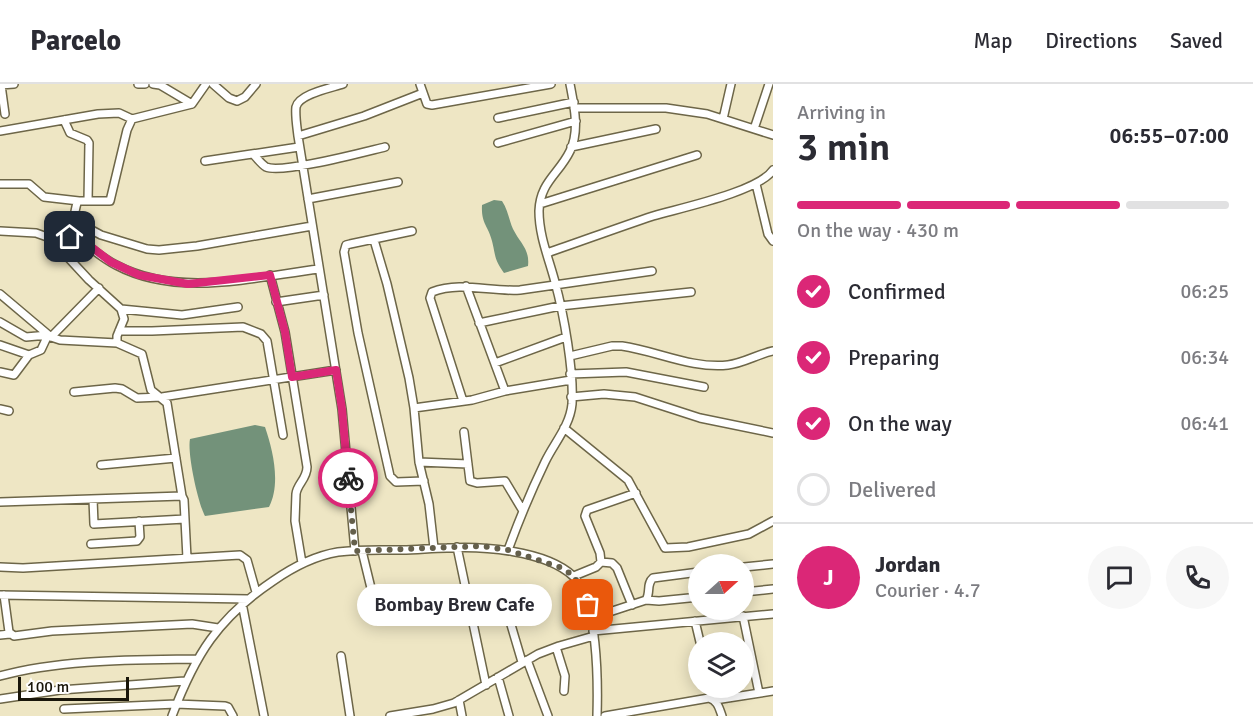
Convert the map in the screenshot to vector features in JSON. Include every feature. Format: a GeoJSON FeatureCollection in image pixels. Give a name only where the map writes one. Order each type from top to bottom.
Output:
{"type":"FeatureCollection","features":[{"type":"Feature","properties":{"kind":"street"},"geometry":{"type":"LineString","coordinates":[[4,114],[0,85],[14,84]]}},
{"type":"Feature","properties":{"kind":"street"},"geometry":{"type":"LineString","coordinates":[[138,84],[145,84]]}},
{"type":"Feature","properties":{"kind":"street"},"geometry":{"type":"LineString","coordinates":[[153,84],[160,85],[192,104]]}},
{"type":"Feature","properties":{"kind":"street"},"geometry":{"type":"LineString","coordinates":[[0,131],[119,113],[132,120],[192,104],[206,84]]}},
{"type":"Feature","properties":{"kind":"street"},"geometry":{"type":"LineString","coordinates":[[213,84],[229,98],[237,101],[245,97],[256,84]]}},
{"type":"Feature","properties":{"kind":"street"},"geometry":{"type":"LineString","coordinates":[[343,84],[303,97],[296,110],[299,147],[342,409],[358,551],[380,621]]}},
{"type":"Feature","properties":{"kind":"street"},"geometry":{"type":"LineString","coordinates":[[420,84],[427,104],[432,105],[552,84]]}},
{"type":"Feature","properties":{"kind":"street"},"geometry":{"type":"LineString","coordinates":[[508,550],[546,459],[564,428],[572,404],[570,356],[556,285],[542,235],[540,204],[544,188],[571,147],[576,121],[570,84]]}},
{"type":"Feature","properties":{"kind":"street"},"geometry":{"type":"LineString","coordinates":[[723,119],[731,84]]}},
{"type":"Feature","properties":{"kind":"street"},"geometry":{"type":"LineString","coordinates":[[754,129],[769,84]]}},
{"type":"Feature","properties":{"kind":"street"},"geometry":{"type":"LineString","coordinates":[[298,136],[364,116],[423,93]]}},
{"type":"Feature","properties":{"kind":"street"},"geometry":{"type":"LineString","coordinates":[[498,118],[574,105],[666,108],[707,114],[773,135]]}},
{"type":"Feature","properties":{"kind":"street"},"geometry":{"type":"LineString","coordinates":[[64,120],[70,133],[87,140],[88,143],[88,201]]}},
{"type":"Feature","properties":{"kind":"street"},"geometry":{"type":"LineString","coordinates":[[0,184],[29,184],[44,197],[108,202],[112,197],[132,120]]}},
{"type":"Feature","properties":{"kind":"street"},"geometry":{"type":"LineString","coordinates":[[498,143],[576,121]]}},
{"type":"Feature","properties":{"kind":"street"},"geometry":{"type":"LineString","coordinates":[[571,147],[656,129]]}},
{"type":"Feature","properties":{"kind":"street"},"geometry":{"type":"LineString","coordinates":[[205,161],[299,147]]}},
{"type":"Feature","properties":{"kind":"street"},"geometry":{"type":"LineString","coordinates":[[253,154],[270,168],[302,165],[385,147]]}},
{"type":"Feature","properties":{"kind":"street"},"geometry":{"type":"LineString","coordinates":[[540,204],[697,155]]}},
{"type":"Feature","properties":{"kind":"street"},"geometry":{"type":"LineString","coordinates":[[547,253],[756,184],[773,170]]}},
{"type":"Feature","properties":{"kind":"street"},"geometry":{"type":"LineString","coordinates":[[308,199],[398,182]]}},
{"type":"Feature","properties":{"kind":"street"},"geometry":{"type":"LineString","coordinates":[[756,184],[768,234],[773,241]]}},
{"type":"Feature","properties":{"kind":"street"},"geometry":{"type":"LineString","coordinates":[[59,247],[66,242],[72,232],[75,207],[79,201]]}},
{"type":"Feature","properties":{"kind":"street"},"geometry":{"type":"LineString","coordinates":[[74,220],[101,235],[138,247],[159,250],[197,246],[312,226]]}},
{"type":"Feature","properties":{"kind":"street"},"geometry":{"type":"LineString","coordinates":[[0,231],[44,235],[59,247],[121,309],[124,319],[116,339],[117,343]]}},
{"type":"Feature","properties":{"kind":"street"},"geometry":{"type":"LineString","coordinates":[[412,231],[350,244],[344,248],[358,333],[390,476],[396,482],[424,481]]}},
{"type":"Feature","properties":{"kind":"street"},"geometry":{"type":"LineString","coordinates":[[72,232],[111,262],[139,275],[188,284],[320,269]]}},
{"type":"Feature","properties":{"kind":"street"},"geometry":{"type":"LineString","coordinates":[[374,240],[387,284],[414,408],[419,462],[429,504],[434,548]]}},
{"type":"Feature","properties":{"kind":"street"},"geometry":{"type":"LineString","coordinates":[[463,401],[430,298],[432,292],[466,286],[505,291],[652,271]]}},
{"type":"Feature","properties":{"kind":"street"},"geometry":{"type":"LineString","coordinates":[[270,275],[285,332],[307,473],[296,494],[295,521],[302,563]]}},
{"type":"Feature","properties":{"kind":"street"},"geometry":{"type":"LineString","coordinates":[[466,286],[504,392]]}},
{"type":"Feature","properties":{"kind":"street"},"geometry":{"type":"LineString","coordinates":[[0,372],[14,375],[29,355],[41,350],[50,336],[99,288]]}},
{"type":"Feature","properties":{"kind":"street"},"geometry":{"type":"LineString","coordinates":[[479,323],[560,306],[691,291]]}},
{"type":"Feature","properties":{"kind":"street"},"geometry":{"type":"LineString","coordinates":[[0,294],[50,336],[60,340],[117,343],[142,354],[151,390],[167,403],[184,500],[188,558]]}},
{"type":"Feature","properties":{"kind":"street"},"geometry":{"type":"LineString","coordinates":[[276,302],[324,295]]}},
{"type":"Feature","properties":{"kind":"street"},"geometry":{"type":"LineString","coordinates":[[121,309],[182,315],[238,307]]}},
{"type":"Feature","properties":{"kind":"street"},"geometry":{"type":"LineString","coordinates":[[0,322],[26,336],[50,336]]}},
{"type":"Feature","properties":{"kind":"street"},"geometry":{"type":"LineString","coordinates":[[119,331],[152,332],[248,327],[265,338],[283,435]]}},
{"type":"Feature","properties":{"kind":"street"},"geometry":{"type":"LineString","coordinates":[[495,363],[566,337]]}},
{"type":"Feature","properties":{"kind":"street"},"geometry":{"type":"LineString","coordinates":[[0,345],[29,355]]}},
{"type":"Feature","properties":{"kind":"street"},"geometry":{"type":"LineString","coordinates":[[570,356],[612,346],[622,346],[681,361],[719,365],[746,360],[773,351]]}},
{"type":"Feature","properties":{"kind":"street"},"geometry":{"type":"LineString","coordinates":[[74,392],[115,388],[122,389],[137,398],[162,397],[336,370]]}},
{"type":"Feature","properties":{"kind":"street"},"geometry":{"type":"LineString","coordinates":[[414,408],[463,401],[571,377],[626,372],[704,387]]}},
{"type":"Feature","properties":{"kind":"street"},"geometry":{"type":"LineString","coordinates":[[571,397],[604,394],[635,396],[700,418],[773,433]]}},
{"type":"Feature","properties":{"kind":"street"},"geometry":{"type":"LineString","coordinates":[[0,409],[9,411]]}},
{"type":"Feature","properties":{"kind":"street"},"geometry":{"type":"LineString","coordinates":[[564,428],[628,480],[665,548],[749,534],[773,521]]}},
{"type":"Feature","properties":{"kind":"street"},"geometry":{"type":"LineString","coordinates":[[464,432],[469,477],[473,482],[505,481],[523,511]]}},
{"type":"Feature","properties":{"kind":"street"},"geometry":{"type":"LineString","coordinates":[[100,465],[176,458]]}},
{"type":"Feature","properties":{"kind":"street"},"geometry":{"type":"LineString","coordinates":[[419,462],[468,464]]}},
{"type":"Feature","properties":{"kind":"street"},"geometry":{"type":"LineString","coordinates":[[601,562],[585,513],[597,506],[636,493]]}},
{"type":"Feature","properties":{"kind":"street"},"geometry":{"type":"LineString","coordinates":[[0,502],[182,496]]}},
{"type":"Feature","properties":{"kind":"street"},"geometry":{"type":"LineString","coordinates":[[93,499],[94,524],[185,519]]}},
{"type":"Feature","properties":{"kind":"street"},"geometry":{"type":"LineString","coordinates":[[91,544],[137,541],[140,537],[139,521]]}},
{"type":"Feature","properties":{"kind":"street"},"geometry":{"type":"LineString","coordinates":[[172,716],[185,681],[218,628],[256,592],[302,563],[339,552],[481,546],[508,550],[545,561],[574,576],[585,598],[591,618],[597,665],[597,716]]}},
{"type":"Feature","properties":{"kind":"street"},"geometry":{"type":"LineString","coordinates":[[457,547],[486,685]]}},
{"type":"Feature","properties":{"kind":"street"},"geometry":{"type":"LineString","coordinates":[[0,567],[23,568],[240,555],[247,560],[256,592]]}},
{"type":"Feature","properties":{"kind":"street"},"geometry":{"type":"LineString","coordinates":[[574,576],[596,567],[601,562]]}},
{"type":"Feature","properties":{"kind":"street"},"geometry":{"type":"LineString","coordinates":[[601,562],[612,563],[617,568],[632,605]]}},
{"type":"Feature","properties":{"kind":"street"},"geometry":{"type":"LineString","coordinates":[[754,566],[773,564]]}},
{"type":"Feature","properties":{"kind":"street"},"geometry":{"type":"LineString","coordinates":[[646,600],[649,596],[648,585],[653,578],[688,573]]}},
{"type":"Feature","properties":{"kind":"street"},"geometry":{"type":"LineString","coordinates":[[754,591],[773,589]]}},
{"type":"Feature","properties":{"kind":"street"},"geometry":{"type":"LineString","coordinates":[[10,634],[2,595],[245,601]]}},
{"type":"Feature","properties":{"kind":"street"},"geometry":{"type":"LineString","coordinates":[[591,618],[646,600],[688,598]]}},
{"type":"Feature","properties":{"kind":"street"},"geometry":{"type":"LineString","coordinates":[[245,601],[264,716]]}},
{"type":"Feature","properties":{"kind":"street"},"geometry":{"type":"LineString","coordinates":[[754,615],[773,614]]}},
{"type":"Feature","properties":{"kind":"street"},"geometry":{"type":"LineString","coordinates":[[472,619],[500,616],[508,618],[548,716]]}},
{"type":"Feature","properties":{"kind":"street"},"geometry":{"type":"LineString","coordinates":[[390,716],[433,710],[459,700],[525,661],[593,634],[705,620]]}},
{"type":"Feature","properties":{"kind":"street"},"geometry":{"type":"LineString","coordinates":[[744,620],[759,693]]}},
{"type":"Feature","properties":{"kind":"street"},"geometry":{"type":"LineString","coordinates":[[695,621],[698,632]]}},
{"type":"Feature","properties":{"kind":"street"},"geometry":{"type":"LineString","coordinates":[[0,635],[192,624],[218,628]]}},
{"type":"Feature","properties":{"kind":"street"},"geometry":{"type":"LineString","coordinates":[[556,647],[565,676],[564,691]]}},
{"type":"Feature","properties":{"kind":"street"},"geometry":{"type":"LineString","coordinates":[[341,656],[351,716]]}},
{"type":"Feature","properties":{"kind":"street"},"geometry":{"type":"LineString","coordinates":[[0,676],[58,666],[141,660],[197,659]]}},
{"type":"Feature","properties":{"kind":"street"},"geometry":{"type":"LineString","coordinates":[[498,677],[509,716]]}},
{"type":"Feature","properties":{"kind":"street"},"geometry":{"type":"LineString","coordinates":[[0,699],[60,690],[185,681]]}},
{"type":"Feature","properties":{"kind":"street"},"geometry":{"type":"LineString","coordinates":[[605,716],[710,698],[715,700],[773,691]]}},
{"type":"Feature","properties":{"kind":"street"},"geometry":{"type":"LineString","coordinates":[[459,700],[462,716]]}},
{"type":"Feature","properties":{"kind":"street"},"geometry":{"type":"LineString","coordinates":[[715,700],[722,716]]}},
{"type":"Feature","properties":{"kind":"street"},"geometry":{"type":"LineString","coordinates":[[64,709],[176,704],[225,705],[233,716]]}},
{"type":"Feature","properties":{"kind":"shaded area"},"geometry":{"type":"Polygon","coordinates":[[[494,200],[502,201],[504,204],[513,229],[526,251],[528,266],[504,273],[498,264],[482,211],[482,205],[494,200]]]}},
{"type":"Feature","properties":{"kind":"shaded area"},"geometry":{"type":"Polygon","coordinates":[[[255,425],[265,427],[273,456],[275,488],[269,507],[205,516],[194,478],[190,439],[255,425]]]}},
{"type":"Feature","properties":{"kind":"way so far"},"geometry":{"type":"LineString","coordinates":[[348,478],[355,551],[481,546],[508,550],[545,561],[574,576],[588,605]]}},
{"type":"Feature","properties":{"kind":"place","name":"Bombay Brew Cafe"},"geometry":{"type":"Point","coordinates":[588,605]}},
{"type":"Feature","properties":{"kind":"route"},"geometry":{"type":"LineString","coordinates":[[70,237],[72,232],[99,255],[139,275],[188,284],[270,275],[285,332],[292,377],[336,370],[348,478]]}}]}
